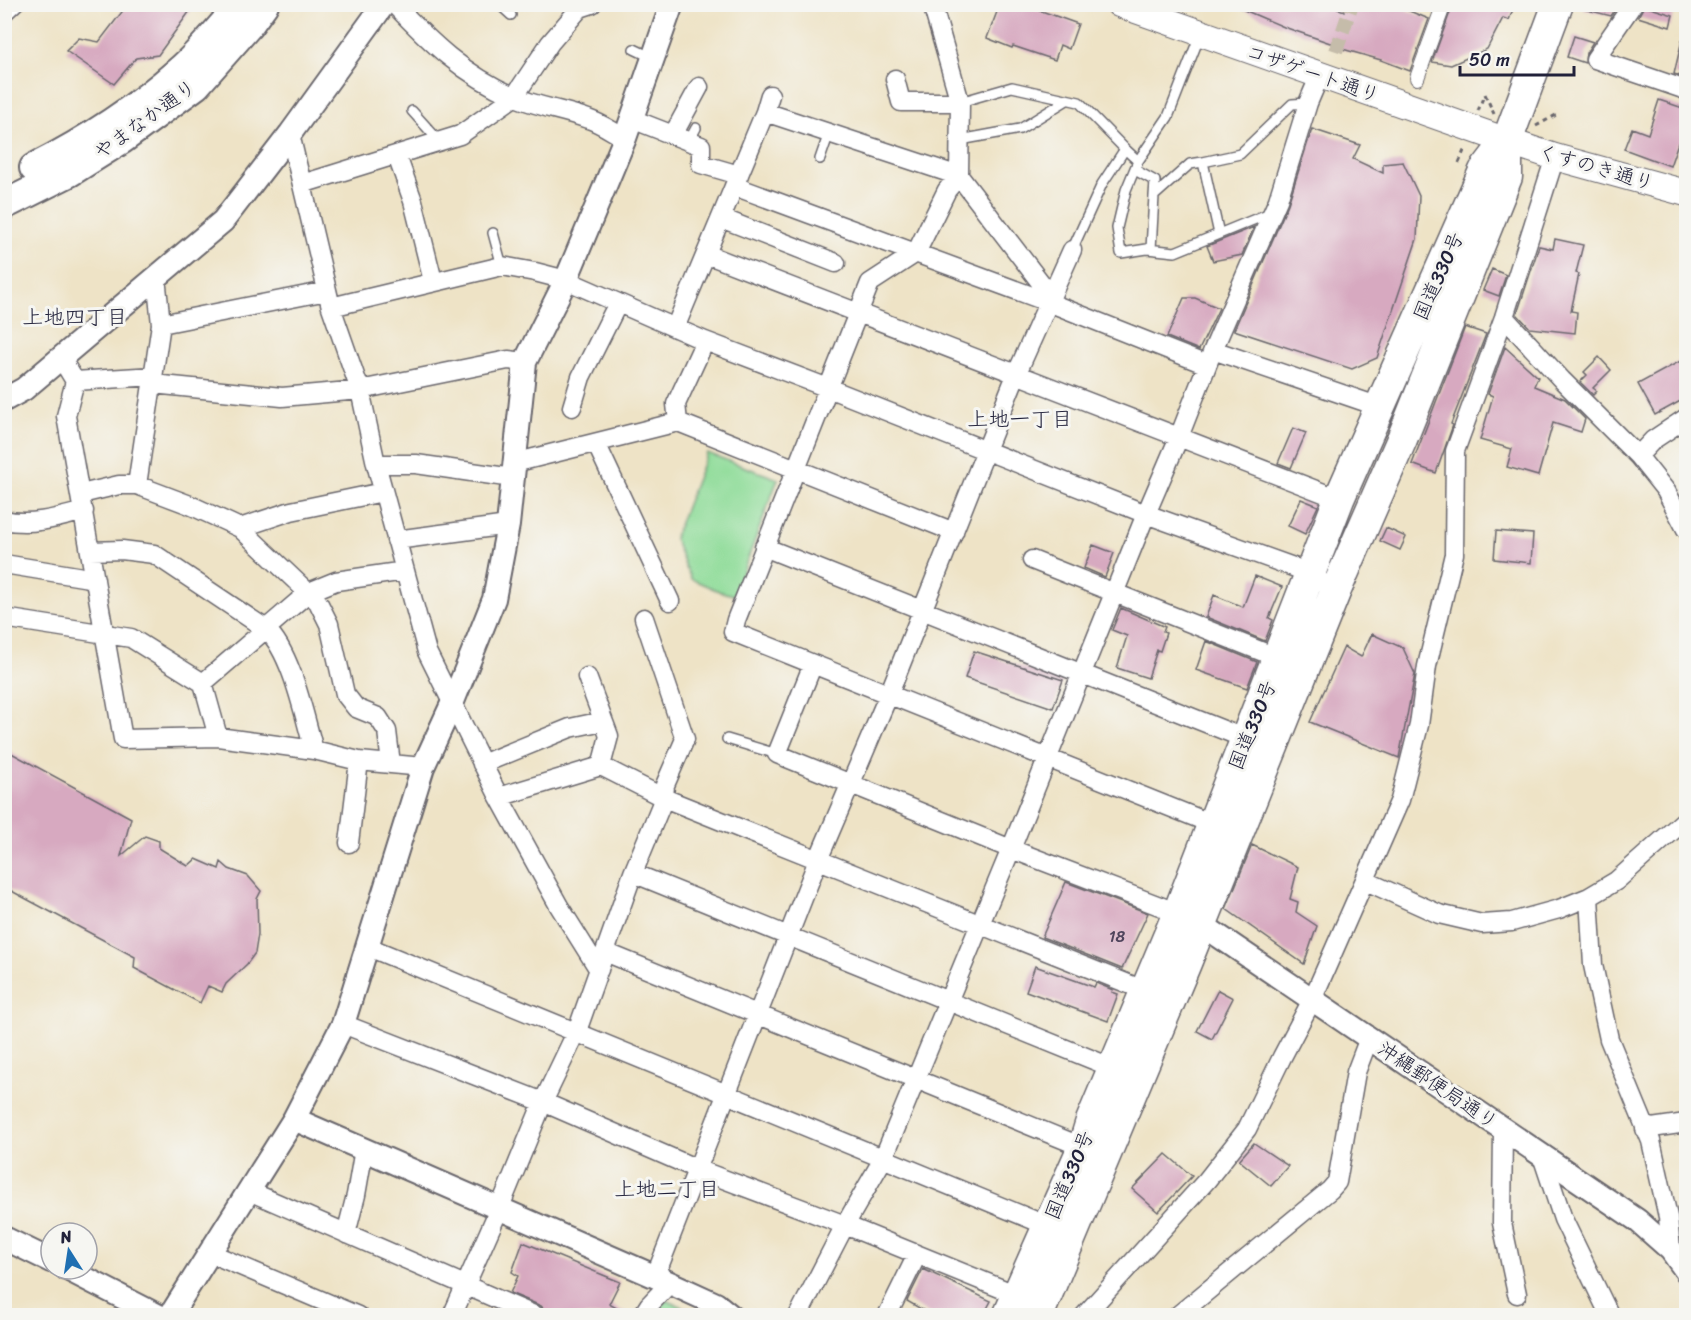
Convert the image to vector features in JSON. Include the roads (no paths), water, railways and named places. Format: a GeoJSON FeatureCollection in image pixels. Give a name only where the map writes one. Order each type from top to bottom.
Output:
{"type":"FeatureCollection","features":[{"type":"Feature","properties":{"kind":"highway","name":"国道330号"},"geometry":{"type":"LineString","coordinates":[[1021,1309],[1093,1182],[1094,1151],[1113,1068],[1146,991],[1189,919],[1212,824],[1340,499],[1484,171],[1507,141],[1558,4]]}},
{"type":"Feature","properties":{"kind":"highway","name":"国道330号"},"geometry":{"type":"LineString","coordinates":[[1021,1309],[1047,1226],[1094,1151],[1189,919],[1402,439],[1507,177],[1507,141]]}},
{"type":"Feature","properties":{"kind":"main road"},"geometry":{"type":"LineString","coordinates":[[102,128],[185,47],[216,4]]}},
{"type":"Feature","properties":{"kind":"main road"},"geometry":{"type":"LineString","coordinates":[[251,12],[282,4]]}},
{"type":"Feature","properties":{"kind":"main road","name":"コザゲート通り"},"geometry":{"type":"LineString","coordinates":[[1119,4],[1507,141]]}},
{"type":"Feature","properties":{"kind":"main road","name":"やまなか通り"},"geometry":{"type":"LineString","coordinates":[[4,183],[59,156],[102,128],[180,70],[251,12]]}},
{"type":"Feature","properties":{"kind":"main road","name":"やまなか通り"},"geometry":{"type":"LineString","coordinates":[[4,205],[70,172],[121,140],[196,85],[251,12]]}},
{"type":"Feature","properties":{"kind":"main road","name":"くすのき通り"},"geometry":{"type":"LineString","coordinates":[[1507,141],[1555,157],[1686,193]]}},
{"type":"Feature","properties":{"kind":"street"},"geometry":{"type":"LineString","coordinates":[[4,400],[24,389],[223,221],[290,134],[384,4]]}},
{"type":"Feature","properties":{"kind":"street"},"geometry":{"type":"LineString","coordinates":[[394,4],[434,46],[467,72],[514,97],[563,113],[628,128],[686,135],[701,146],[701,164],[916,253],[1048,302],[1210,357],[1380,407]]}},
{"type":"Feature","properties":{"kind":"street"},"geometry":{"type":"LineString","coordinates":[[170,1316],[294,1119],[343,1024],[423,767],[452,704],[494,600],[508,525],[525,362],[566,280],[628,128],[643,53],[672,4]]}},
{"type":"Feature","properties":{"kind":"street"},"geometry":{"type":"LineString","coordinates":[[932,4],[960,102],[959,176],[947,190],[916,253],[870,283],[795,467],[735,620],[733,632],[1212,824]]}},
{"type":"Feature","properties":{"kind":"street"},"geometry":{"type":"LineString","coordinates":[[1417,78],[1444,4]]}},
{"type":"Feature","properties":{"kind":"street"},"geometry":{"type":"LineString","coordinates":[[1633,4],[1595,59],[1686,90]]}},
{"type":"Feature","properties":{"kind":"street"},"geometry":{"type":"LineString","coordinates":[[302,184],[460,135],[514,97],[550,43],[583,6]]}},
{"type":"Feature","properties":{"kind":"street"},"geometry":{"type":"LineString","coordinates":[[798,1316],[845,1225],[883,1159],[1210,357],[1273,212],[1308,103],[1320,75]]}},
{"type":"Feature","properties":{"kind":"street"},"geometry":{"type":"LineString","coordinates":[[894,79],[901,102],[960,102]]}},
{"type":"Feature","properties":{"kind":"street"},"geometry":{"type":"LineString","coordinates":[[686,135],[699,87]]}},
{"type":"Feature","properties":{"kind":"street"},"geometry":{"type":"LineString","coordinates":[[675,328],[768,103],[829,133],[959,176],[1044,287],[1048,302]]}},
{"type":"Feature","properties":{"kind":"street"},"geometry":{"type":"LineString","coordinates":[[290,134],[329,299],[360,390],[383,492],[427,652],[499,797],[559,906],[599,970]]}},
{"type":"Feature","properties":{"kind":"street"},"geometry":{"type":"LineString","coordinates":[[397,156],[413,201],[433,281]]}},
{"type":"Feature","properties":{"kind":"street"},"geometry":{"type":"LineString","coordinates":[[1084,1316],[1207,1180],[1247,1130],[1312,1000],[1400,800],[1419,725],[1427,666],[1454,554],[1455,451],[1504,317],[1555,157]]}},
{"type":"Feature","properties":{"kind":"street"},"geometry":{"type":"LineString","coordinates":[[721,218],[836,263]]}},
{"type":"Feature","properties":{"kind":"street"},"geometry":{"type":"LineString","coordinates":[[642,1316],[662,1280],[697,1169],[818,860],[889,694],[1016,375],[1072,250]]}},
{"type":"Feature","properties":{"kind":"street"},"geometry":{"type":"LineString","coordinates":[[706,254],[1340,499]]}},
{"type":"Feature","properties":{"kind":"street"},"geometry":{"type":"LineString","coordinates":[[161,324],[329,299],[433,281],[502,266],[535,272],[566,280],[705,341],[986,452],[1146,514],[1296,568],[1336,590]]}},
{"type":"Feature","properties":{"kind":"street"},"geometry":{"type":"LineString","coordinates":[[137,485],[161,324],[156,277]]}},
{"type":"Feature","properties":{"kind":"street"},"geometry":{"type":"LineString","coordinates":[[572,407],[581,377],[618,303]]}},
{"type":"Feature","properties":{"kind":"street"},"geometry":{"type":"LineString","coordinates":[[1504,317],[1562,380],[1638,456],[1666,491],[1686,529]]}},
{"type":"Feature","properties":{"kind":"street"},"geometry":{"type":"LineString","coordinates":[[678,422],[676,404],[705,341]]}},
{"type":"Feature","properties":{"kind":"street"},"geometry":{"type":"LineString","coordinates":[[61,358],[75,381],[66,416],[123,739],[218,737],[314,750],[359,761],[423,767]]}},
{"type":"Feature","properties":{"kind":"street"},"geometry":{"type":"LineString","coordinates":[[75,381],[153,380],[282,397],[360,390],[508,360],[525,362]]}},
{"type":"Feature","properties":{"kind":"street"},"geometry":{"type":"LineString","coordinates":[[1638,456],[1653,440],[1686,418]]}},
{"type":"Feature","properties":{"kind":"street"},"geometry":{"type":"LineString","coordinates":[[376,464],[513,470],[596,443],[678,422],[954,532]]}},
{"type":"Feature","properties":{"kind":"street"},"geometry":{"type":"LineString","coordinates":[[596,443],[670,601]]}},
{"type":"Feature","properties":{"kind":"street"},"geometry":{"type":"LineString","coordinates":[[4,520],[45,521],[119,486],[137,485],[190,505],[240,528],[318,602],[329,624],[345,694],[356,708],[378,717],[387,731],[391,764]]}},
{"type":"Feature","properties":{"kind":"street"},"geometry":{"type":"LineString","coordinates":[[240,528],[291,511],[383,492]]}},
{"type":"Feature","properties":{"kind":"street"},"geometry":{"type":"LineString","coordinates":[[396,540],[508,525]]}},
{"type":"Feature","properties":{"kind":"street"},"geometry":{"type":"LineString","coordinates":[[764,548],[1246,739]]}},
{"type":"Feature","properties":{"kind":"street"},"geometry":{"type":"LineString","coordinates":[[90,551],[122,550],[154,554],[266,629],[276,638],[293,679],[314,750]]}},
{"type":"Feature","properties":{"kind":"street"},"geometry":{"type":"LineString","coordinates":[[1032,560],[1278,658]]}},
{"type":"Feature","properties":{"kind":"street"},"geometry":{"type":"LineString","coordinates":[[4,564],[95,579]]}},
{"type":"Feature","properties":{"kind":"street"},"geometry":{"type":"LineString","coordinates":[[202,683],[309,592],[336,581],[405,572]]}},
{"type":"Feature","properties":{"kind":"street"},"geometry":{"type":"LineString","coordinates":[[4,618],[131,638],[202,683],[218,737]]}},
{"type":"Feature","properties":{"kind":"street"},"geometry":{"type":"LineString","coordinates":[[452,1316],[543,1102],[577,1031],[633,873],[664,798],[665,785],[685,739],[644,618]]}},
{"type":"Feature","properties":{"kind":"street"},"geometry":{"type":"LineString","coordinates":[[813,664],[777,754],[1189,919]]}},
{"type":"Feature","properties":{"kind":"street"},"geometry":{"type":"LineString","coordinates":[[587,677],[609,736],[601,766]]}},
{"type":"Feature","properties":{"kind":"street"},"geometry":{"type":"LineString","coordinates":[[482,764],[570,728],[603,722]]}},
{"type":"Feature","properties":{"kind":"street"},"geometry":{"type":"LineString","coordinates":[[350,843],[359,761]]}},
{"type":"Feature","properties":{"kind":"street"},"geometry":{"type":"LineString","coordinates":[[499,797],[601,766],[664,798],[1146,991]]}},
{"type":"Feature","properties":{"kind":"street"},"geometry":{"type":"LineString","coordinates":[[1366,881],[1438,914],[1482,924],[1512,922],[1559,909],[1589,897],[1616,881],[1686,819]]}},
{"type":"Feature","properties":{"kind":"street"},"geometry":{"type":"LineString","coordinates":[[633,873],[948,1003],[1113,1068]]}},
{"type":"Feature","properties":{"kind":"street"},"geometry":{"type":"LineString","coordinates":[[1589,897],[1593,964],[1609,1039],[1651,1141],[1668,1217],[1671,1250]]}},
{"type":"Feature","properties":{"kind":"street","name":"沖縄郵便局通り"},"geometry":{"type":"LineString","coordinates":[[1189,919],[1637,1220],[1671,1250],[1686,1271]]}},
{"type":"Feature","properties":{"kind":"street"},"geometry":{"type":"LineString","coordinates":[[366,946],[1047,1226]]}},
{"type":"Feature","properties":{"kind":"street"},"geometry":{"type":"LineString","coordinates":[[605,952],[980,1107],[1094,1151]]}},
{"type":"Feature","properties":{"kind":"street"},"geometry":{"type":"LineString","coordinates":[[343,1024],[543,1102],[697,1169],[917,1255],[1021,1309]]}},
{"type":"Feature","properties":{"kind":"street"},"geometry":{"type":"LineString","coordinates":[[1177,1316],[1337,1182],[1356,1072],[1369,1038]]}},
{"type":"Feature","properties":{"kind":"street"},"geometry":{"type":"LineString","coordinates":[[294,1119],[500,1207],[716,1304],[730,1316]]}},
{"type":"Feature","properties":{"kind":"street"},"geometry":{"type":"LineString","coordinates":[[1645,1129],[1686,1124]]}},
{"type":"Feature","properties":{"kind":"street"},"geometry":{"type":"LineString","coordinates":[[1503,1130],[1502,1223],[1517,1294]]}},
{"type":"Feature","properties":{"kind":"street"},"geometry":{"type":"LineString","coordinates":[[346,1234],[364,1149]]}},
{"type":"Feature","properties":{"kind":"street"},"geometry":{"type":"LineString","coordinates":[[1542,1156],[1563,1218],[1610,1316]]}},
{"type":"Feature","properties":{"kind":"street"},"geometry":{"type":"LineString","coordinates":[[249,1191],[536,1316]]}},
{"type":"Feature","properties":{"kind":"street"},"geometry":{"type":"LineString","coordinates":[[4,1238],[39,1255]]}},
{"type":"Feature","properties":{"kind":"street"},"geometry":{"type":"LineString","coordinates":[[210,1254],[358,1316]]}},
{"type":"Feature","properties":{"kind":"street"},"geometry":{"type":"LineString","coordinates":[[887,1316],[917,1255]]}},
{"type":"Feature","properties":{"kind":"street"},"geometry":{"type":"LineString","coordinates":[[90,1281],[159,1316]]}},
{"type":"Feature","properties":{"kind":"lane"},"geometry":{"type":"LineString","coordinates":[[4,18],[20,4]]}},
{"type":"Feature","properties":{"kind":"lane"},"geometry":{"type":"LineString","coordinates":[[499,4],[512,15]]}},
{"type":"Feature","properties":{"kind":"lane"},"geometry":{"type":"LineString","coordinates":[[1200,33],[1168,117],[1136,166],[1126,190],[1116,228],[1121,253],[1152,249],[1175,252],[1273,212]]}},
{"type":"Feature","properties":{"kind":"lane"},"geometry":{"type":"LineString","coordinates":[[960,102],[1012,87],[1079,102],[1125,149],[1136,166],[1155,181],[1152,249]]}},
{"type":"Feature","properties":{"kind":"lane"},"geometry":{"type":"LineString","coordinates":[[960,140],[1020,129],[1067,100]]}},
{"type":"Feature","properties":{"kind":"lane"},"geometry":{"type":"LineString","coordinates":[[1154,196],[1190,164],[1240,154],[1292,104],[1308,103]]}},
{"type":"Feature","properties":{"kind":"lane"},"geometry":{"type":"LineString","coordinates":[[412,111],[440,142]]}},
{"type":"Feature","properties":{"kind":"lane"},"geometry":{"type":"LineString","coordinates":[[820,159],[829,133]]}},
{"type":"Feature","properties":{"kind":"lane"},"geometry":{"type":"LineString","coordinates":[[1072,250],[1102,184],[1125,149]]}},
{"type":"Feature","properties":{"kind":"lane"},"geometry":{"type":"LineString","coordinates":[[1203,162],[1219,234]]}},
{"type":"Feature","properties":{"kind":"lane"},"geometry":{"type":"LineString","coordinates":[[493,232],[502,266]]}},
{"type":"Feature","properties":{"kind":"lane"},"geometry":{"type":"LineString","coordinates":[[727,740],[777,754]]}},
{"type":"Feature","properties":{"kind":"tunnel"},"geometry":{"type":"LineString","coordinates":[[1336,51],[1352,4]]}},
{"type":"Feature","properties":{"kind":"district","name":"上地四丁目"},"geometry":{"type":"Point","coordinates":[75,317]}},
{"type":"Feature","properties":{"kind":"district","name":"上地一丁目"},"geometry":{"type":"Point","coordinates":[1020,419]}},
{"type":"Feature","properties":{"kind":"district","name":"上地二丁目"},"geometry":{"type":"Point","coordinates":[667,1189]}}]}
